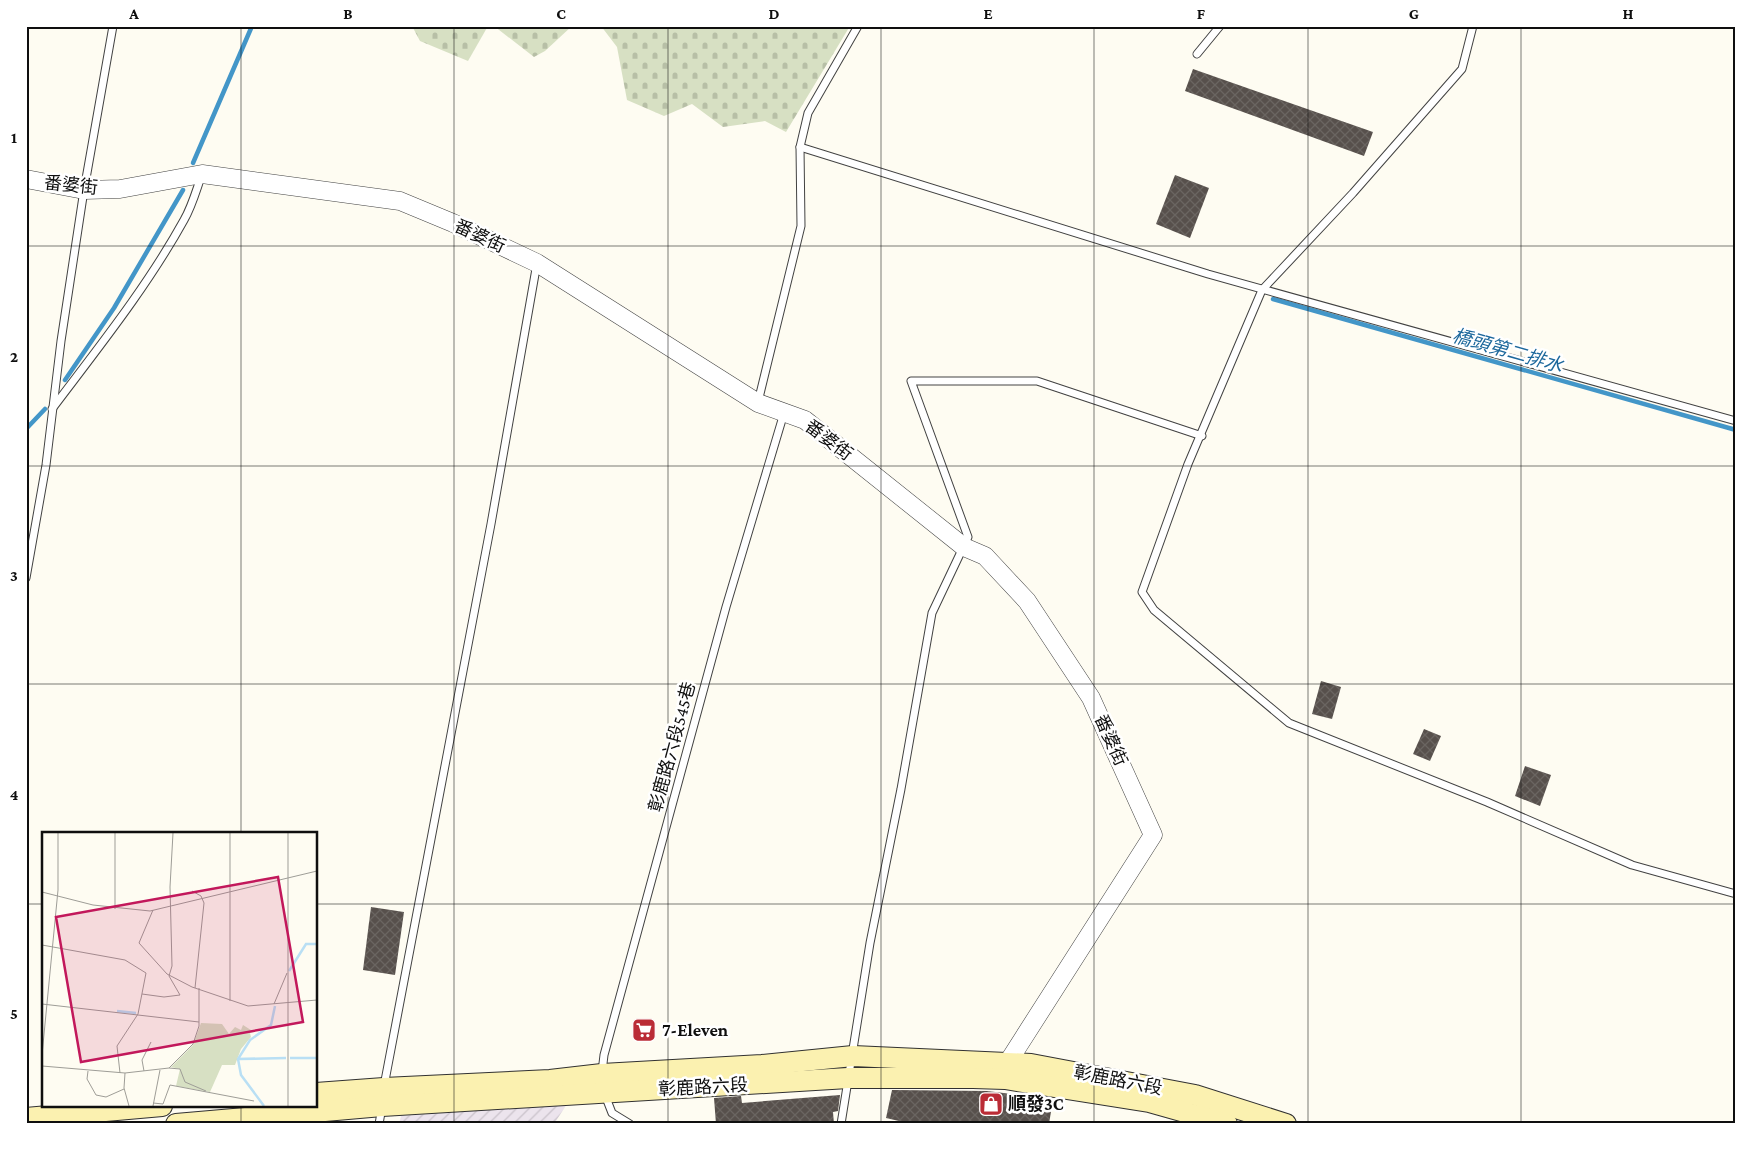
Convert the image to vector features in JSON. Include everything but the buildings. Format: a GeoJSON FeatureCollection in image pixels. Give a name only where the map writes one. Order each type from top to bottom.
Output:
{"type":"FeatureCollection","features":[{"type":"Feature","properties":{"kind":"main road","name":"彰鹿路六段"},"geometry":{"type":"LineString","coordinates":[[603,1083],[853,1056],[1007,1071],[1149,1102],[1227,1124]]}},
{"type":"Feature","properties":{"kind":"main road","name":"彰鹿路六段"},"geometry":{"type":"LineString","coordinates":[[176,1124],[382,1106],[550,1080],[603,1083],[848,1078],[1007,1071],[1031,1064],[1195,1095],[1286,1124]]}},
{"type":"Feature","properties":{"kind":"main road","name":"彰鹿路六段"},"geometry":{"type":"LineString","coordinates":[[318,1093],[382,1106]]}},
{"type":"Feature","properties":{"kind":"main road"},"geometry":{"type":"LineString","coordinates":[[26,1118],[139,1108]]}},
{"type":"Feature","properties":{"kind":"street","name":"番婆街"},"geometry":{"type":"LineString","coordinates":[[26,179],[84,190],[120,188],[202,174],[400,201],[453,223],[537,263],[758,403],[805,420],[964,547],[985,556],[1027,601],[1086,690],[1153,835],[1007,1071]]}},
{"type":"Feature","properties":{"kind":"lane"},"geometry":{"type":"LineString","coordinates":[[26,578],[46,465],[52,410],[84,190],[114,26]]}},
{"type":"Feature","properties":{"kind":"lane"},"geometry":{"type":"LineString","coordinates":[[758,403],[800,226],[800,147],[808,113],[858,26]]}},
{"type":"Feature","properties":{"kind":"lane"},"geometry":{"type":"LineString","coordinates":[[1197,54],[1220,26]]}},
{"type":"Feature","properties":{"kind":"lane"},"geometry":{"type":"LineString","coordinates":[[1473,26],[1462,69],[1353,193],[1262,290],[1202,436],[1188,464],[1142,592],[1154,610],[1289,723],[1488,802],[1632,864],[1736,894]]}},
{"type":"Feature","properties":{"kind":"lane"},"geometry":{"type":"LineString","coordinates":[[800,147],[1262,290],[1736,421]]}},
{"type":"Feature","properties":{"kind":"lane"},"geometry":{"type":"LineString","coordinates":[[52,410],[124,313],[174,236],[185,218],[202,174]]}},
{"type":"Feature","properties":{"kind":"lane"},"geometry":{"type":"LineString","coordinates":[[382,1106],[491,524],[537,263]]}},
{"type":"Feature","properties":{"kind":"lane"},"geometry":{"type":"LineString","coordinates":[[840,1124],[853,1056],[870,943],[901,789],[932,613],[968,537],[911,381],[1037,381],[1202,436]]}},
{"type":"Feature","properties":{"kind":"lane","name":"彰鹿路六段545巷"},"geometry":{"type":"LineString","coordinates":[[603,1083],[604,1055],[726,607],[784,413]]}},
{"type":"Feature","properties":{"kind":"lane"},"geometry":{"type":"LineString","coordinates":[[603,1083],[612,1113],[630,1124]]}},
{"type":"Feature","properties":{"kind":"shaded area"},"geometry":{"type":"Polygon","coordinates":[[[567,1104],[554,1124],[399,1124],[401,1116],[567,1104]]]}},
{"type":"Feature","properties":{"kind":"green space"},"geometry":{"type":"Polygon","coordinates":[[[412,26],[488,26],[468,61],[420,41],[412,26]]]}},
{"type":"Feature","properties":{"kind":"green space"},"geometry":{"type":"Polygon","coordinates":[[[494,26],[572,26],[545,51],[534,57],[494,26]]]}},
{"type":"Feature","properties":{"kind":"green space"},"geometry":{"type":"Polygon","coordinates":[[[601,26],[850,26],[786,132],[765,121],[723,127],[692,104],[664,116],[627,100],[617,47],[601,26]]]}},
{"type":"Feature","properties":{"kind":"waterway"},"geometry":{"type":"LineString","coordinates":[[193,163],[252,26]]}},
{"type":"Feature","properties":{"kind":"waterway"},"geometry":{"type":"LineString","coordinates":[[65,380],[114,308],[183,190]]}},
{"type":"Feature","properties":{"kind":"waterway","name":"橋頭第二排水"},"geometry":{"type":"LineString","coordinates":[[1273,299],[1736,430]]}},
{"type":"Feature","properties":{"kind":"waterway"},"geometry":{"type":"LineString","coordinates":[[26,429],[45,409]]}},
{"type":"Feature","properties":{"kind":"place","name":"7-Eleven"},"geometry":{"type":"Point","coordinates":[644,1030]}},
{"type":"Feature","properties":{"kind":"place","name":"順發3C"},"geometry":{"type":"Point","coordinates":[991,1104]}}]}
